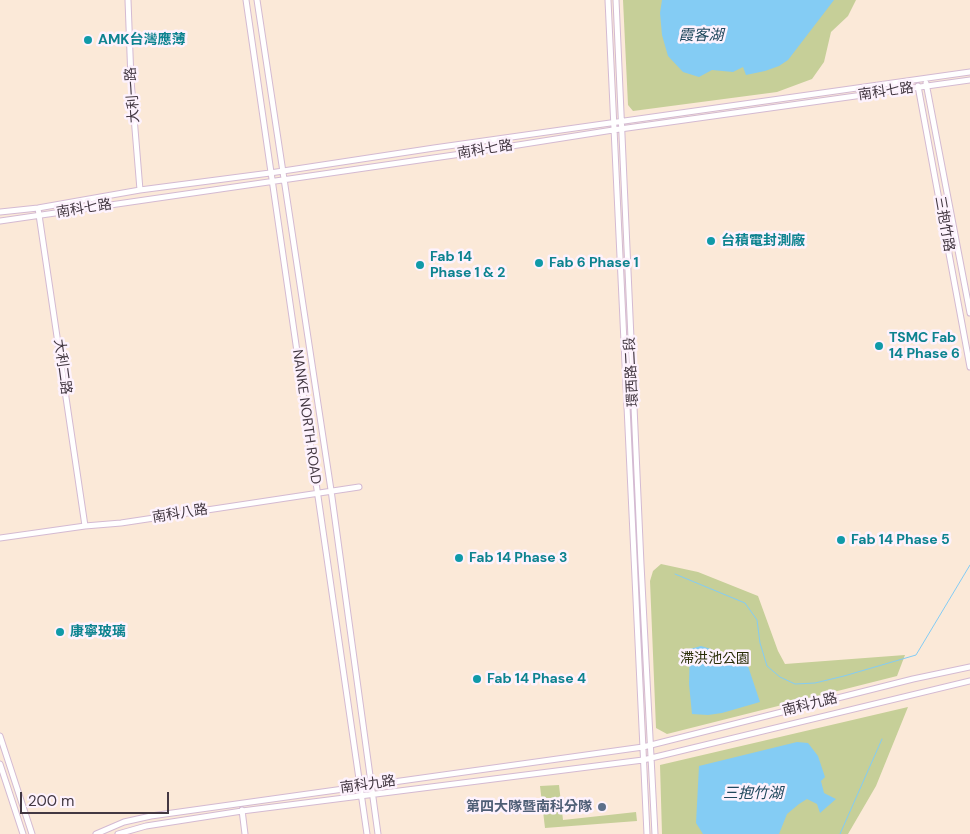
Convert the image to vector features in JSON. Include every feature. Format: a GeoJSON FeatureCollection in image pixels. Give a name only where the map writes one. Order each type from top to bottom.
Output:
{"type":"FeatureCollection","features":[{"type":"Feature","properties":{"kind":"street","name":"大利一路"},"geometry":{"type":"LineString","coordinates":[[128,0],[131,80],[140,190]]}},
{"type":"Feature","properties":{"kind":"street","name":"NANKE NORTH ROAD"},"geometry":{"type":"LineString","coordinates":[[246,0],[367,834]]}},
{"type":"Feature","properties":{"kind":"street","name":"NANKE NORTH ROAD"},"geometry":{"type":"LineString","coordinates":[[257,0],[331,490],[373,783],[378,834]]}},
{"type":"Feature","properties":{"kind":"street"},"geometry":{"type":"LineString","coordinates":[[608,0],[613,122]]}},
{"type":"Feature","properties":{"kind":"street","name":"環西路二段"},"geometry":{"type":"LineString","coordinates":[[616,0],[640,564],[651,758]]}},
{"type":"Feature","properties":{"kind":"street","name":"南科七路"},"geometry":{"type":"LineString","coordinates":[[0,212],[38,208],[140,190],[282,172],[613,122],[970,72]]}},
{"type":"Feature","properties":{"kind":"street","name":"三抱竹路"},"geometry":{"type":"LineString","coordinates":[[926,79],[970,313]]}},
{"type":"Feature","properties":{"kind":"street","name":"三抱竹路"},"geometry":{"type":"LineString","coordinates":[[918,80],[970,367]]}},
{"type":"Feature","properties":{"kind":"street","name":"南科七路"},"geometry":{"type":"LineString","coordinates":[[0,220],[40,216],[613,130],[970,80]]}},
{"type":"Feature","properties":{"kind":"street","name":"環西路二段"},"geometry":{"type":"LineString","coordinates":[[613,122],[643,760]]}},
{"type":"Feature","properties":{"kind":"street","name":"大利二路"},"geometry":{"type":"LineString","coordinates":[[38,208],[85,526]]}},
{"type":"Feature","properties":{"kind":"street","name":"南科八路"},"geometry":{"type":"LineString","coordinates":[[0,538],[121,523],[360,487]]}},
{"type":"Feature","properties":{"kind":"street","name":"南科九路"},"geometry":{"type":"LineString","coordinates":[[96,834],[124,822],[150,816],[373,783],[643,747],[913,679],[970,667]]}},
{"type":"Feature","properties":{"kind":"street","name":"南科九路"},"geometry":{"type":"LineString","coordinates":[[118,834],[146,826],[242,811],[643,760],[970,681]]}},
{"type":"Feature","properties":{"kind":"street"},"geometry":{"type":"LineString","coordinates":[[0,736],[32,834]]}},
{"type":"Feature","properties":{"kind":"street"},"geometry":{"type":"LineString","coordinates":[[651,758],[655,834]]}},
{"type":"Feature","properties":{"kind":"street"},"geometry":{"type":"LineString","coordinates":[[643,760],[647,834]]}},
{"type":"Feature","properties":{"kind":"street"},"geometry":{"type":"LineString","coordinates":[[0,764],[24,834]]}},
{"type":"Feature","properties":{"kind":"street"},"geometry":{"type":"LineString","coordinates":[[241,803],[245,834]]}},
{"type":"Feature","properties":{"kind":"shaded area"},"geometry":{"type":"Polygon","coordinates":[[[0,0],[970,0],[970,834],[0,834],[0,0]]]}},
{"type":"Feature","properties":{"kind":"green space"},"geometry":{"type":"Polygon","coordinates":[[[623,0],[856,0],[848,16],[831,32],[824,62],[812,79],[777,92],[633,111],[628,105],[623,0]]]}},
{"type":"Feature","properties":{"kind":"green space","name":"滯洪池公園"},"geometry":{"type":"Polygon","coordinates":[[[661,564],[698,572],[758,596],[778,651],[785,664],[905,655],[897,676],[667,734],[656,728],[650,581],[653,571],[661,564]]]}},
{"type":"Feature","properties":{"kind":"green space"},"geometry":{"type":"Polygon","coordinates":[[[908,707],[876,786],[848,834],[662,834],[660,765],[908,707]]]}},
{"type":"Feature","properties":{"kind":"green space"},"geometry":{"type":"Polygon","coordinates":[[[559,785],[563,820],[636,812],[637,821],[545,828],[540,786],[559,785]]]}},
{"type":"Feature","properties":{"kind":"water","name":"霞客湖"},"geometry":{"type":"Polygon","coordinates":[[[662,0],[834,0],[788,60],[779,66],[746,75],[743,67],[733,72],[712,70],[699,77],[683,72],[668,56],[662,35],[660,13],[662,0]]]}},
{"type":"Feature","properties":{"kind":"water"},"geometry":{"type":"Polygon","coordinates":[[[701,646],[711,649],[718,657],[747,663],[760,702],[722,713],[708,715],[692,714],[689,684],[690,649],[701,646]]]}},
{"type":"Feature","properties":{"kind":"water","name":"三抱竹湖"},"geometry":{"type":"Polygon","coordinates":[[[797,742],[808,743],[818,756],[825,777],[821,781],[824,793],[836,799],[820,813],[817,804],[807,799],[787,814],[779,834],[703,834],[696,823],[699,766],[797,742]]]}},
{"type":"Feature","properties":{"kind":"waterway"},"geometry":{"type":"LineString","coordinates":[[675,574],[745,603],[757,620],[760,643],[767,666],[780,677],[795,684],[815,683],[916,655],[970,565]]}},
{"type":"Feature","properties":{"kind":"waterway"},"geometry":{"type":"LineString","coordinates":[[840,834],[882,739]]}},
{"type":"Feature","properties":{"kind":"place","name":"AMK台灣應薄"},"geometry":{"type":"Point","coordinates":[88,40]}},
{"type":"Feature","properties":{"kind":"place","name":"台積電封測廠"},"geometry":{"type":"Point","coordinates":[711,241]}},
{"type":"Feature","properties":{"kind":"place","name":"Fab 6 Phase 1"},"geometry":{"type":"Point","coordinates":[539,263]}},
{"type":"Feature","properties":{"kind":"place","name":"Fab 14 Phase 1 & 2"},"geometry":{"type":"Point","coordinates":[420,265]}},
{"type":"Feature","properties":{"kind":"place","name":"TSMC Fab 14 Phase 6"},"geometry":{"type":"Point","coordinates":[879,346]}},
{"type":"Feature","properties":{"kind":"place","name":"Fab 14 Phase 5"},"geometry":{"type":"Point","coordinates":[841,540]}},
{"type":"Feature","properties":{"kind":"place","name":"Fab 14 Phase 3"},"geometry":{"type":"Point","coordinates":[459,558]}},
{"type":"Feature","properties":{"kind":"place","name":"康寧玻璃"},"geometry":{"type":"Point","coordinates":[60,632]}},
{"type":"Feature","properties":{"kind":"place","name":"Fab 14 Phase 4"},"geometry":{"type":"Point","coordinates":[477,679]}},
{"type":"Feature","properties":{"kind":"place","name":"第四大隊暨南科分隊"},"geometry":{"type":"Point","coordinates":[602,807]}}]}
